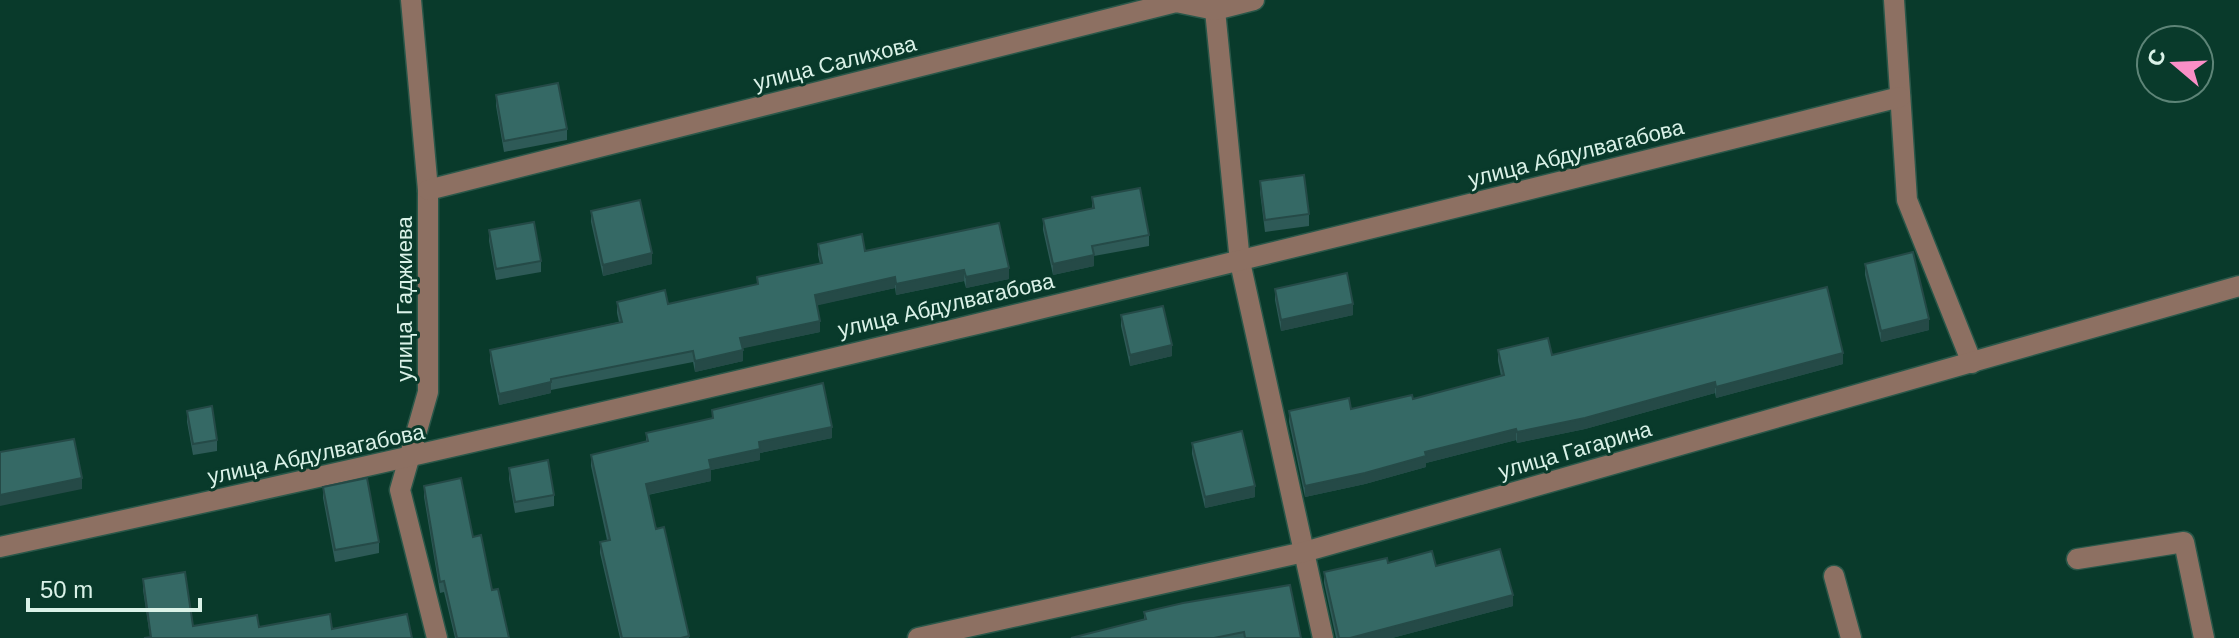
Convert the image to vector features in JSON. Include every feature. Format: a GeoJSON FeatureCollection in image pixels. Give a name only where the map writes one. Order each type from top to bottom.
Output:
{"type":"FeatureCollection","features":[{"type":"Feature","properties":{"kind":"street","name":"улица Гаджиева"},"geometry":{"type":"LineString","coordinates":[[411,0],[428,190],[428,392],[400,490],[437,638]]}},
{"type":"Feature","properties":{"kind":"street","name":"улица Салихова"},"geometry":{"type":"LineString","coordinates":[[428,190],[1176,2],[1214,5],[1254,0]]}},
{"type":"Feature","properties":{"kind":"street"},"geometry":{"type":"LineString","coordinates":[[1894,0],[1907,200],[1972,363]]}},
{"type":"Feature","properties":{"kind":"street"},"geometry":{"type":"LineString","coordinates":[[1214,5],[1240,262],[1323,638]]}},
{"type":"Feature","properties":{"kind":"street","name":"улица Абдулвагабова"},"geometry":{"type":"LineString","coordinates":[[0,547],[409,459],[875,345],[1240,262],[1900,97]]}},
{"type":"Feature","properties":{"kind":"street","name":"улица Гагарина"},"geometry":{"type":"LineString","coordinates":[[918,638],[1304,552],[2239,286]]}},
{"type":"Feature","properties":{"kind":"street"},"geometry":{"type":"LineString","coordinates":[[2077,559],[2184,542],[2204,638]]}},
{"type":"Feature","properties":{"kind":"street"},"geometry":{"type":"LineString","coordinates":[[1834,576],[1851,638]]}},
{"type":"Feature","properties":{"kind":"building"},"geometry":{"type":"Polygon","coordinates":[[[558,83],[567,129],[504,141],[496,95],[558,83]]]}},
{"type":"Feature","properties":{"kind":"building"},"geometry":{"type":"Polygon","coordinates":[[[1304,175],[1309,214],[1265,220],[1260,181],[1304,175]]]}},
{"type":"Feature","properties":{"kind":"building"},"geometry":{"type":"Polygon","coordinates":[[[1140,188],[1149,235],[1092,246],[1094,255],[1053,264],[1043,219],[1094,208],[1092,197],[1140,188]]]}},
{"type":"Feature","properties":{"kind":"building"},"geometry":{"type":"Polygon","coordinates":[[[640,200],[652,253],[603,265],[591,211],[640,200]]]}},
{"type":"Feature","properties":{"kind":"building"},"geometry":{"type":"Polygon","coordinates":[[[534,222],[541,261],[496,269],[489,230],[534,222]]]}},
{"type":"Feature","properties":{"kind":"building"},"geometry":{"type":"Polygon","coordinates":[[[999,223],[1009,268],[966,277],[964,270],[896,284],[895,277],[815,295],[820,321],[740,338],[743,350],[695,361],[693,351],[551,379],[551,382],[499,394],[490,350],[622,322],[617,302],[665,290],[668,304],[758,284],[757,277],[822,263],[818,244],[862,234],[865,251],[999,223]]]}},
{"type":"Feature","properties":{"kind":"building"},"geometry":{"type":"Polygon","coordinates":[[[1913,252],[1929,319],[1881,331],[1865,264],[1913,252]]]}},
{"type":"Feature","properties":{"kind":"building"},"geometry":{"type":"Polygon","coordinates":[[[1347,273],[1353,304],[1281,320],[1275,289],[1347,273]]]}},
{"type":"Feature","properties":{"kind":"building"},"geometry":{"type":"Polygon","coordinates":[[[1827,287],[1843,353],[1716,387],[1715,382],[1585,418],[1517,432],[1516,429],[1425,452],[1426,456],[1365,473],[1305,486],[1289,411],[1349,398],[1351,409],[1412,395],[1413,399],[1504,375],[1498,350],[1548,338],[1552,355],[1827,287]]]}},
{"type":"Feature","properties":{"kind":"building"},"geometry":{"type":"Polygon","coordinates":[[[1163,306],[1172,345],[1130,355],[1121,315],[1163,306]]]}},
{"type":"Feature","properties":{"kind":"building"},"geometry":{"type":"Polygon","coordinates":[[[823,383],[832,427],[759,442],[760,449],[709,460],[711,469],[646,484],[656,529],[664,527],[689,636],[622,638],[600,542],[610,540],[591,455],[648,441],[646,433],[713,418],[712,410],[823,383]]]}},
{"type":"Feature","properties":{"kind":"building"},"geometry":{"type":"Polygon","coordinates":[[[212,406],[217,440],[193,444],[187,411],[212,406]]]}},
{"type":"Feature","properties":{"kind":"building"},"geometry":{"type":"Polygon","coordinates":[[[1242,431],[1255,486],[1205,497],[1192,443],[1242,431]]]}},
{"type":"Feature","properties":{"kind":"building"},"geometry":{"type":"Polygon","coordinates":[[[74,439],[82,478],[0,495],[0,452],[74,439]]]}},
{"type":"Feature","properties":{"kind":"building"},"geometry":{"type":"Polygon","coordinates":[[[548,460],[554,495],[515,502],[509,468],[548,460]]]}},
{"type":"Feature","properties":{"kind":"building"},"geometry":{"type":"Polygon","coordinates":[[[367,478],[379,542],[335,550],[323,487],[367,478]]]}},
{"type":"Feature","properties":{"kind":"building"},"geometry":{"type":"Polygon","coordinates":[[[461,478],[473,537],[481,535],[492,590],[498,589],[509,638],[457,638],[444,581],[440,582],[424,486],[461,478]]]}},
{"type":"Feature","properties":{"kind":"building"},"geometry":{"type":"Polygon","coordinates":[[[1500,549],[1513,595],[1350,638],[1339,638],[1324,572],[1387,558],[1388,563],[1432,551],[1436,566],[1500,549]]]}},
{"type":"Feature","properties":{"kind":"building"},"geometry":{"type":"Polygon","coordinates":[[[185,572],[193,626],[257,615],[259,627],[330,614],[332,629],[407,614],[412,638],[144,638],[151,637],[143,579],[185,572]]]}},
{"type":"Feature","properties":{"kind":"building"},"geometry":{"type":"Polygon","coordinates":[[[1290,585],[1301,638],[1245,638],[1244,632],[1214,638],[1071,638],[1146,619],[1144,612],[1290,585]]]}}]}
